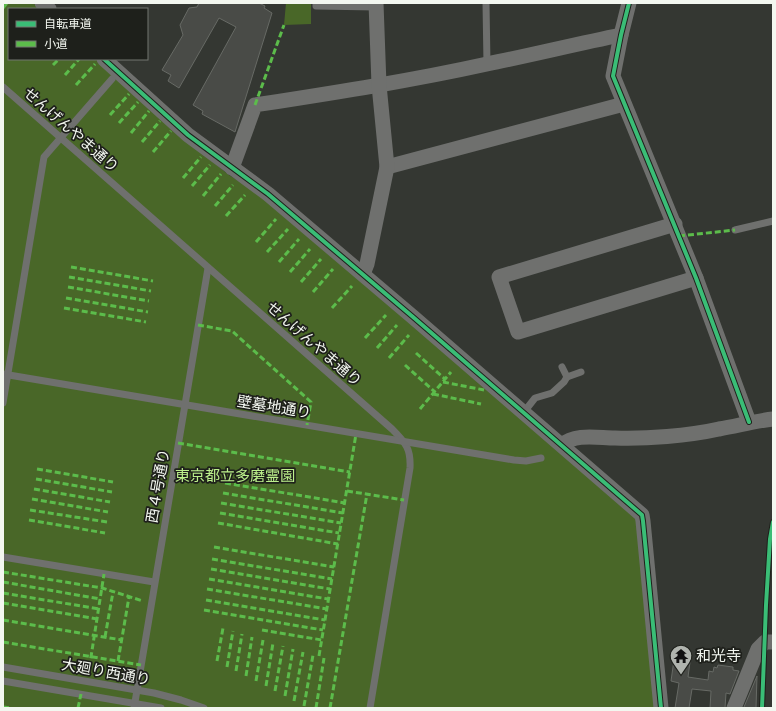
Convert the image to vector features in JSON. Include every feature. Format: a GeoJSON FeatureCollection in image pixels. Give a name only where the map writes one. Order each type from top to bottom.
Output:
{"type":"FeatureCollection","features":[{"type":"Feature","properties":{"kind":"street"},"geometry":{"type":"LineString","coordinates":[[629,3],[620,35],[613,76],[675,224],[750,422]]}},
{"type":"Feature","properties":{"kind":"street"},"geometry":{"type":"LineString","coordinates":[[363,274],[367,264],[387,167],[379,85],[376,5]]}},
{"type":"Feature","properties":{"kind":"street"},"geometry":{"type":"LineString","coordinates":[[232,168],[255,105],[379,85],[487,64],[620,35]]}},
{"type":"Feature","properties":{"kind":"street"},"geometry":{"type":"LineString","coordinates":[[105,60],[188,135],[268,194],[524,412],[642,515],[661,708]]}},
{"type":"Feature","properties":{"kind":"street"},"geometry":{"type":"LineString","coordinates":[[387,167],[624,104]]}},
{"type":"Feature","properties":{"kind":"street"},"geometry":{"type":"LineString","coordinates":[[675,224],[499,277],[518,332],[696,278]]}},
{"type":"Feature","properties":{"kind":"street"},"geometry":{"type":"LineString","coordinates":[[562,446],[567,440],[581,437],[629,438],[670,435],[718,430],[750,422],[773,419]]}},
{"type":"Feature","properties":{"kind":"street"},"geometry":{"type":"LineString","coordinates":[[734,708],[758,649],[765,642],[773,642]]}},
{"type":"Feature","properties":{"kind":"lane"},"geometry":{"type":"LineString","coordinates":[[316,3],[316,6],[376,5]]}},
{"type":"Feature","properties":{"kind":"lane"},"geometry":{"type":"LineString","coordinates":[[486,3],[487,64]]}},
{"type":"Feature","properties":{"kind":"lane"},"geometry":{"type":"LineString","coordinates":[[3,403],[5,375],[44,157],[112,79]]}},
{"type":"Feature","properties":{"kind":"lane","name":"せんげんやま通り"},"geometry":{"type":"LineString","coordinates":[[3,87],[392,429],[404,442],[409,451],[410,468],[370,708]]}},
{"type":"Feature","properties":{"kind":"lane"},"geometry":{"type":"LineString","coordinates":[[735,230],[773,221]]}},
{"type":"Feature","properties":{"kind":"lane","name":"西４号通り"},"geometry":{"type":"LineString","coordinates":[[134,705],[208,268]]}},
{"type":"Feature","properties":{"kind":"lane"},"geometry":{"type":"LineString","coordinates":[[524,412],[535,398],[552,393],[564,382],[566,377],[562,367]]}},
{"type":"Feature","properties":{"kind":"lane"},"geometry":{"type":"LineString","coordinates":[[566,377],[581,372]]}},
{"type":"Feature","properties":{"kind":"lane","name":"壁墓地通り"},"geometry":{"type":"LineString","coordinates":[[5,375],[514,460],[526,461],[541,458]]}},
{"type":"Feature","properties":{"kind":"lane"},"geometry":{"type":"LineString","coordinates":[[3,557],[154,582]]}},
{"type":"Feature","properties":{"kind":"lane","name":"大廻り西通り"},"geometry":{"type":"LineString","coordinates":[[3,667],[137,690],[173,698],[204,708]]}},
{"type":"Feature","properties":{"kind":"lane","name":"大廻り西通り"},"geometry":{"type":"LineString","coordinates":[[3,681],[134,705],[161,708]]}},
{"type":"Feature","properties":{"kind":"green space","name":"東京都立多磨霊園"},"geometry":{"type":"Polygon","coordinates":[[[3,3],[33,3],[39,8],[8,8],[8,60],[96,60],[192,145],[229,175],[264,197],[634,515],[638,522],[656,708],[3,708],[3,3]]]}},
{"type":"Feature","properties":{"kind":"green space"},"geometry":{"type":"Polygon","coordinates":[[[286,3],[311,3],[311,24],[284,25],[286,3]]]}},
{"type":"Feature","properties":{"kind":"building"},"geometry":{"type":"Polygon","coordinates":[[[199,3],[259,3],[265,6],[264,8],[272,13],[235,132],[202,114],[203,111],[193,105],[236,27],[219,18],[179,88],[168,81],[171,75],[162,70],[183,35],[180,25],[189,8],[197,7],[199,3]]]}},
{"type":"Feature","properties":{"kind":"building"},"geometry":{"type":"Polygon","coordinates":[[[674,660],[690,662],[688,677],[708,680],[709,671],[713,672],[714,667],[717,668],[718,665],[733,667],[733,670],[739,671],[730,694],[726,693],[725,708],[710,708],[711,691],[692,689],[689,708],[675,708],[679,683],[671,681],[674,660]]]}},
{"type":"Feature","properties":{"kind":"building"},"geometry":{"type":"Polygon","coordinates":[[[757,676],[756,708],[744,708],[744,707],[757,676]]]}},
{"type":"Feature","properties":{"kind":"marked path"},"geometry":{"type":"LineString","coordinates":[[3,8],[7,3]]}},
{"type":"Feature","properties":{"kind":"marked path"},"geometry":{"type":"LineString","coordinates":[[255,105],[284,25]]}},
{"type":"Feature","properties":{"kind":"marked path"},"geometry":{"type":"LineString","coordinates":[[53,65],[58,60]]}},
{"type":"Feature","properties":{"kind":"marked path"},"geometry":{"type":"LineString","coordinates":[[65,75],[78,60]]}},
{"type":"Feature","properties":{"kind":"marked path"},"geometry":{"type":"LineString","coordinates":[[76,85],[95,64]]}},
{"type":"Feature","properties":{"kind":"marked path"},"geometry":{"type":"LineString","coordinates":[[110,115],[129,94]]}},
{"type":"Feature","properties":{"kind":"marked path"},"geometry":{"type":"LineString","coordinates":[[119,123],[138,102]]}},
{"type":"Feature","properties":{"kind":"marked path"},"geometry":{"type":"LineString","coordinates":[[131,133],[149,111]]}},
{"type":"Feature","properties":{"kind":"marked path"},"geometry":{"type":"LineString","coordinates":[[142,142],[160,121]]}},
{"type":"Feature","properties":{"kind":"marked path"},"geometry":{"type":"LineString","coordinates":[[153,152],[171,131]]}},
{"type":"Feature","properties":{"kind":"marked path"},"geometry":{"type":"LineString","coordinates":[[183,178],[201,157]]}},
{"type":"Feature","properties":{"kind":"marked path"},"geometry":{"type":"LineString","coordinates":[[192,186],[210,165]]}},
{"type":"Feature","properties":{"kind":"marked path"},"geometry":{"type":"LineString","coordinates":[[203,196],[221,174]]}},
{"type":"Feature","properties":{"kind":"marked path"},"geometry":{"type":"LineString","coordinates":[[215,206],[233,185]]}},
{"type":"Feature","properties":{"kind":"marked path"},"geometry":{"type":"LineString","coordinates":[[226,216],[245,195]]}},
{"type":"Feature","properties":{"kind":"marked path"},"geometry":{"type":"LineString","coordinates":[[256,242],[276,219]]}},
{"type":"Feature","properties":{"kind":"marked path"},"geometry":{"type":"LineString","coordinates":[[267,252],[288,229]]}},
{"type":"Feature","properties":{"kind":"marked path"},"geometry":{"type":"LineString","coordinates":[[679,236],[735,230]]}},
{"type":"Feature","properties":{"kind":"marked path"},"geometry":{"type":"LineString","coordinates":[[279,262],[299,239]]}},
{"type":"Feature","properties":{"kind":"marked path"},"geometry":{"type":"LineString","coordinates":[[290,272],[310,249]]}},
{"type":"Feature","properties":{"kind":"marked path"},"geometry":{"type":"LineString","coordinates":[[301,282],[321,259]]}},
{"type":"Feature","properties":{"kind":"marked path"},"geometry":{"type":"LineString","coordinates":[[71,267],[153,281]]}},
{"type":"Feature","properties":{"kind":"marked path"},"geometry":{"type":"LineString","coordinates":[[313,292],[333,269]]}},
{"type":"Feature","properties":{"kind":"marked path"},"geometry":{"type":"LineString","coordinates":[[69,277],[151,291]]}},
{"type":"Feature","properties":{"kind":"marked path"},"geometry":{"type":"LineString","coordinates":[[332,308],[352,286]]}},
{"type":"Feature","properties":{"kind":"marked path"},"geometry":{"type":"LineString","coordinates":[[68,287],[149,301]]}},
{"type":"Feature","properties":{"kind":"marked path"},"geometry":{"type":"LineString","coordinates":[[66,298],[148,312]]}},
{"type":"Feature","properties":{"kind":"marked path"},"geometry":{"type":"LineString","coordinates":[[64,308],[146,322]]}},
{"type":"Feature","properties":{"kind":"marked path"},"geometry":{"type":"LineString","coordinates":[[365,338],[386,315]]}},
{"type":"Feature","properties":{"kind":"marked path"},"geometry":{"type":"LineString","coordinates":[[198,325],[232,331],[311,402],[307,425]]}},
{"type":"Feature","properties":{"kind":"marked path"},"geometry":{"type":"LineString","coordinates":[[377,348],[397,325]]}},
{"type":"Feature","properties":{"kind":"marked path"},"geometry":{"type":"LineString","coordinates":[[389,358],[409,335]]}},
{"type":"Feature","properties":{"kind":"marked path"},"geometry":{"type":"LineString","coordinates":[[416,353],[445,379]]}},
{"type":"Feature","properties":{"kind":"marked path"},"geometry":{"type":"LineString","coordinates":[[405,365],[435,392]]}},
{"type":"Feature","properties":{"kind":"marked path"},"geometry":{"type":"LineString","coordinates":[[420,409],[451,372]]}},
{"type":"Feature","properties":{"kind":"marked path"},"geometry":{"type":"LineString","coordinates":[[443,382],[484,390]]}},
{"type":"Feature","properties":{"kind":"marked path"},"geometry":{"type":"LineString","coordinates":[[433,394],[481,404]]}},
{"type":"Feature","properties":{"kind":"marked path"},"geometry":{"type":"LineString","coordinates":[[319,656],[356,434]]}},
{"type":"Feature","properties":{"kind":"marked path"},"geometry":{"type":"LineString","coordinates":[[178,443],[350,472]]}},
{"type":"Feature","properties":{"kind":"marked path"},"geometry":{"type":"LineString","coordinates":[[37,469],[113,482]]}},
{"type":"Feature","properties":{"kind":"marked path"},"geometry":{"type":"LineString","coordinates":[[36,479],[112,492]]}},
{"type":"Feature","properties":{"kind":"marked path"},"geometry":{"type":"LineString","coordinates":[[225,483],[345,503]]}},
{"type":"Feature","properties":{"kind":"marked path"},"geometry":{"type":"LineString","coordinates":[[34,489],[110,502]]}},
{"type":"Feature","properties":{"kind":"marked path"},"geometry":{"type":"LineString","coordinates":[[347,491],[404,500]]}},
{"type":"Feature","properties":{"kind":"marked path"},"geometry":{"type":"LineString","coordinates":[[223,493],[343,513]]}},
{"type":"Feature","properties":{"kind":"marked path"},"geometry":{"type":"LineString","coordinates":[[330,708],[367,494]]}},
{"type":"Feature","properties":{"kind":"marked path"},"geometry":{"type":"LineString","coordinates":[[32,499],[108,512]]}},
{"type":"Feature","properties":{"kind":"marked path"},"geometry":{"type":"LineString","coordinates":[[221,503],[341,523]]}},
{"type":"Feature","properties":{"kind":"marked path"},"geometry":{"type":"LineString","coordinates":[[30,510],[107,522]]}},
{"type":"Feature","properties":{"kind":"marked path"},"geometry":{"type":"LineString","coordinates":[[220,513],[339,533]]}},
{"type":"Feature","properties":{"kind":"marked path"},"geometry":{"type":"LineString","coordinates":[[29,520],[105,533]]}},
{"type":"Feature","properties":{"kind":"marked path"},"geometry":{"type":"LineString","coordinates":[[218,523],[338,544]]}},
{"type":"Feature","properties":{"kind":"marked path"},"geometry":{"type":"LineString","coordinates":[[214,547],[334,567]]}},
{"type":"Feature","properties":{"kind":"marked path"},"geometry":{"type":"LineString","coordinates":[[212,559],[332,579]]}},
{"type":"Feature","properties":{"kind":"marked path"},"geometry":{"type":"LineString","coordinates":[[211,569],[330,589]]}},
{"type":"Feature","properties":{"kind":"marked path"},"geometry":{"type":"LineString","coordinates":[[3,572],[102,588],[143,601]]}},
{"type":"Feature","properties":{"kind":"marked path"},"geometry":{"type":"LineString","coordinates":[[88,676],[104,574]]}},
{"type":"Feature","properties":{"kind":"marked path"},"geometry":{"type":"LineString","coordinates":[[209,579],[328,599]]}},
{"type":"Feature","properties":{"kind":"marked path"},"geometry":{"type":"LineString","coordinates":[[3,582],[100,599]]}},
{"type":"Feature","properties":{"kind":"marked path"},"geometry":{"type":"LineString","coordinates":[[207,589],[327,609]]}},
{"type":"Feature","properties":{"kind":"marked path"},"geometry":{"type":"LineString","coordinates":[[105,637],[113,592]]}},
{"type":"Feature","properties":{"kind":"marked path"},"geometry":{"type":"LineString","coordinates":[[3,593],[99,609]]}},
{"type":"Feature","properties":{"kind":"marked path"},"geometry":{"type":"LineString","coordinates":[[118,661],[129,597]]}},
{"type":"Feature","properties":{"kind":"marked path"},"geometry":{"type":"LineString","coordinates":[[206,600],[325,620]]}},
{"type":"Feature","properties":{"kind":"marked path"},"geometry":{"type":"LineString","coordinates":[[3,603],[97,619]]}},
{"type":"Feature","properties":{"kind":"marked path"},"geometry":{"type":"LineString","coordinates":[[204,610],[323,630]]}},
{"type":"Feature","properties":{"kind":"marked path"},"geometry":{"type":"LineString","coordinates":[[3,620],[122,640]]}},
{"type":"Feature","properties":{"kind":"marked path"},"geometry":{"type":"LineString","coordinates":[[217,661],[223,628]]}},
{"type":"Feature","properties":{"kind":"marked path"},"geometry":{"type":"LineString","coordinates":[[262,630],[322,640]]}},
{"type":"Feature","properties":{"kind":"marked path"},"geometry":{"type":"LineString","coordinates":[[227,667],[233,631]]}},
{"type":"Feature","properties":{"kind":"marked path"},"geometry":{"type":"LineString","coordinates":[[236,671],[242,634]]}},
{"type":"Feature","properties":{"kind":"marked path"},"geometry":{"type":"LineString","coordinates":[[246,676],[252,637]]}},
{"type":"Feature","properties":{"kind":"marked path"},"geometry":{"type":"LineString","coordinates":[[256,681],[263,640]]}},
{"type":"Feature","properties":{"kind":"marked path"},"geometry":{"type":"LineString","coordinates":[[3,642],[141,665]]}},
{"type":"Feature","properties":{"kind":"marked path"},"geometry":{"type":"LineString","coordinates":[[266,686],[273,643]]}},
{"type":"Feature","properties":{"kind":"marked path"},"geometry":{"type":"LineString","coordinates":[[275,691],[283,646]]}},
{"type":"Feature","properties":{"kind":"marked path"},"geometry":{"type":"LineString","coordinates":[[285,696],[293,649]]}},
{"type":"Feature","properties":{"kind":"marked path"},"geometry":{"type":"LineString","coordinates":[[294,701],[303,652]]}},
{"type":"Feature","properties":{"kind":"marked path"},"geometry":{"type":"LineString","coordinates":[[304,706],[313,655]]}},
{"type":"Feature","properties":{"kind":"marked path"},"geometry":{"type":"LineString","coordinates":[[316,708],[324,658]]}},
{"type":"Feature","properties":{"kind":"marked path"},"geometry":{"type":"LineString","coordinates":[[78,708],[81,694]]}},
{"type":"Feature","properties":{"kind":"marked path"},"geometry":{"type":"LineString","coordinates":[[3,707],[10,708]]}},
{"type":"Feature","properties":{"kind":"cycle path"},"geometry":{"type":"LineString","coordinates":[[629,3],[613,76],[696,278],[749,422]]}},
{"type":"Feature","properties":{"kind":"cycle path"},"geometry":{"type":"LineString","coordinates":[[105,60],[188,135],[268,194],[642,515],[661,708]]}},
{"type":"Feature","properties":{"kind":"cycle path"},"geometry":{"type":"LineString","coordinates":[[762,708],[766,605],[770,539],[773,522]]}},
{"type":"Feature","properties":{"kind":"place","name":"和光寺"},"geometry":{"type":"Point","coordinates":[681,676]}}]}
